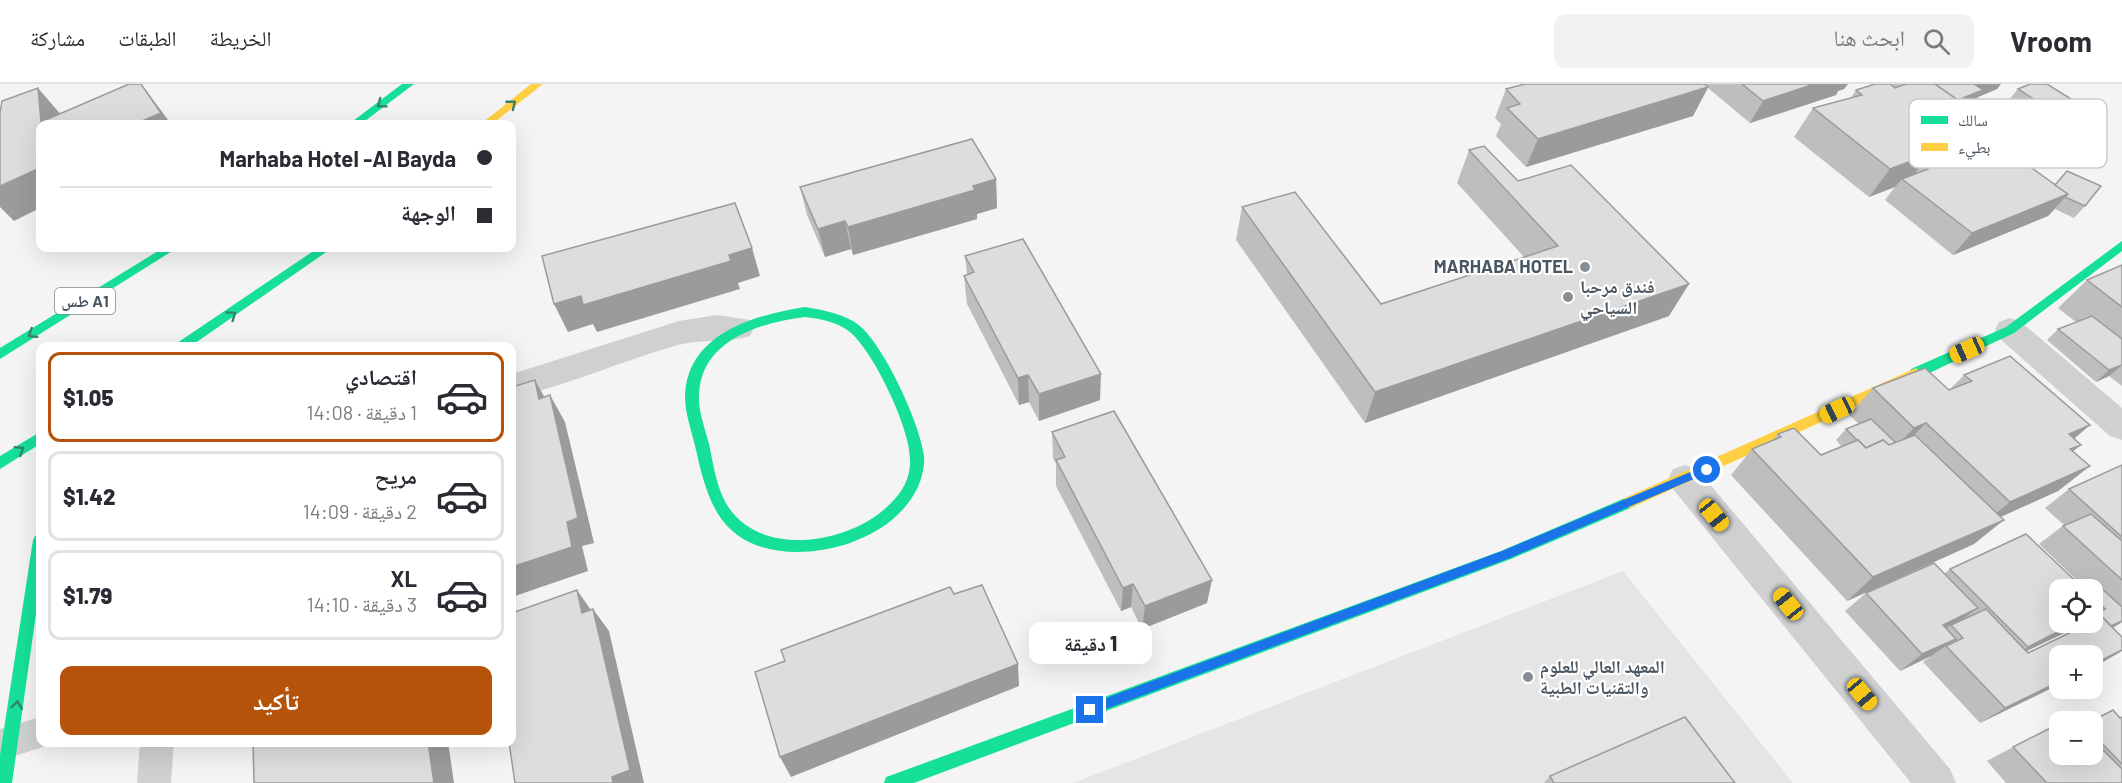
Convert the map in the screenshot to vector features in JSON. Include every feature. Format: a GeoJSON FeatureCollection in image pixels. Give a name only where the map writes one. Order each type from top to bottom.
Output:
{"type":"FeatureCollection","features":[{"type":"Feature","properties":{"kind":"main road"},"geometry":{"type":"LineString","coordinates":[[359,120],[408,84]]}},
{"type":"Feature","properties":{"kind":"main road"},"geometry":{"type":"LineString","coordinates":[[491,120],[538,84]]}},
{"type":"Feature","properties":{"kind":"main road"},"geometry":{"type":"LineString","coordinates":[[892,783],[1506,555],[1685,479],[2010,330],[2122,245]]}},
{"type":"Feature","properties":{"kind":"main road","name":"طس A1"},"geometry":{"type":"LineString","coordinates":[[0,354],[165,252]]}},
{"type":"Feature","properties":{"kind":"main road"},"geometry":{"type":"LineString","coordinates":[[188,342],[320,252]]}},
{"type":"Feature","properties":{"kind":"main road"},"geometry":{"type":"LineString","coordinates":[[782,314],[826,315],[862,333],[874,347],[913,441],[917,460],[913,481],[902,501],[875,526],[858,535],[819,544],[792,546],[768,542],[745,533],[720,508],[714,493],[693,403],[693,385],[708,353],[739,328],[760,319],[782,314]]}},
{"type":"Feature","properties":{"kind":"main road"},"geometry":{"type":"LineString","coordinates":[[0,463],[36,440]]}},
{"type":"Feature","properties":{"kind":"main road"},"geometry":{"type":"LineString","coordinates":[[4,783],[26,737],[36,596]]}},
{"type":"Feature","properties":{"kind":"street"},"geometry":{"type":"LineString","coordinates":[[516,385],[679,333],[717,327],[739,328]]}},
{"type":"Feature","properties":{"kind":"street"},"geometry":{"type":"LineString","coordinates":[[2010,330],[2122,427]]}},
{"type":"Feature","properties":{"kind":"street"},"geometry":{"type":"LineString","coordinates":[[1685,479],[1936,783]]}},
{"type":"Feature","properties":{"kind":"lane"},"geometry":{"type":"LineString","coordinates":[[154,783],[157,747]]}},
{"type":"Feature","properties":{"kind":"shaded area","name":"المعهد العالي للعلوم والتقنيات الطبية"},"geometry":{"type":"Polygon","coordinates":[[[1623,571],[1793,783],[1073,783],[1623,571]]]}},
{"type":"Feature","properties":{"kind":"building"},"geometry":{"type":"Polygon","coordinates":[[[129,84],[141,84],[161,113],[144,120],[46,120],[129,84]]]}},
{"type":"Feature","properties":{"kind":"building"},"geometry":{"type":"Polygon","coordinates":[[[1525,84],[1704,84],[1708,87],[1538,139],[1507,108],[1520,104],[1506,89],[1525,84]]]}},
{"type":"Feature","properties":{"kind":"building"},"geometry":{"type":"Polygon","coordinates":[[[1742,84],[1814,84],[1763,101],[1742,84]]]}},
{"type":"Feature","properties":{"kind":"building"},"geometry":{"type":"Polygon","coordinates":[[[1875,84],[1890,84],[1895,88],[1906,84],[1935,84],[1956,99],[1909,99],[1909,162],[1890,169],[1813,108],[1862,95],[1856,90],[1875,84]]]}},
{"type":"Feature","properties":{"kind":"building"},"geometry":{"type":"Polygon","coordinates":[[[1935,84],[1974,84],[1983,90],[1960,99],[1957,99],[1935,84]]]}},
{"type":"Feature","properties":{"kind":"building"},"geometry":{"type":"Polygon","coordinates":[[[2030,84],[2047,84],[2071,99],[2033,99],[2018,89],[2030,84]]]}},
{"type":"Feature","properties":{"kind":"building"},"geometry":{"type":"Polygon","coordinates":[[[38,88],[41,120],[36,120],[36,170],[0,186],[2,101],[38,88]]]}},
{"type":"Feature","properties":{"kind":"building"},"geometry":{"type":"Polygon","coordinates":[[[972,139],[996,179],[973,186],[975,190],[848,227],[845,221],[818,229],[800,187],[972,139]]]}},
{"type":"Feature","properties":{"kind":"building"},"geometry":{"type":"Polygon","coordinates":[[[1484,146],[1518,181],[1571,165],[1689,284],[1375,392],[1242,207],[1295,192],[1381,304],[1558,246],[1469,150],[1484,146]]]}},
{"type":"Feature","properties":{"kind":"building"},"geometry":{"type":"Polygon","coordinates":[[[2032,168],[2068,194],[1972,233],[1902,179],[1928,169],[2032,168]]]}},
{"type":"Feature","properties":{"kind":"building"},"geometry":{"type":"Polygon","coordinates":[[[2067,171],[2101,186],[2085,206],[2065,197],[2068,194],[2055,185],[2067,171]]]}},
{"type":"Feature","properties":{"kind":"building"},"geometry":{"type":"Polygon","coordinates":[[[735,203],[752,248],[729,255],[731,261],[583,305],[581,296],[554,304],[542,256],[735,203]]]}},
{"type":"Feature","properties":{"kind":"building"},"geometry":{"type":"Polygon","coordinates":[[[1023,239],[1101,374],[1039,394],[1028,375],[1018,378],[964,276],[974,272],[965,256],[1023,239]]]}},
{"type":"Feature","properties":{"kind":"building"},"geometry":{"type":"Polygon","coordinates":[[[2122,265],[2122,307],[2087,280],[2122,265]]]}},
{"type":"Feature","properties":{"kind":"building"},"geometry":{"type":"Polygon","coordinates":[[[2092,316],[2122,339],[2122,365],[2109,370],[2058,329],[2092,316]]]}},
{"type":"Feature","properties":{"kind":"building"},"geometry":{"type":"Polygon","coordinates":[[[2010,356],[2090,425],[2069,434],[2081,445],[2070,449],[2090,466],[2010,502],[1926,423],[1914,428],[1873,388],[1925,368],[1949,390],[1972,381],[1964,375],[2010,356]]]}},
{"type":"Feature","properties":{"kind":"building"},"geometry":{"type":"Polygon","coordinates":[[[535,380],[539,399],[550,395],[578,518],[567,522],[572,547],[516,566],[516,386],[535,380]]]}},
{"type":"Feature","properties":{"kind":"building"},"geometry":{"type":"Polygon","coordinates":[[[1114,411],[1212,580],[1145,606],[1133,584],[1123,588],[1056,460],[1065,457],[1052,432],[1114,411]]]}},
{"type":"Feature","properties":{"kind":"building"},"geometry":{"type":"Polygon","coordinates":[[[1871,419],[1896,443],[1889,445],[1883,440],[1866,448],[1846,429],[1871,419]]]}},
{"type":"Feature","properties":{"kind":"building"},"geometry":{"type":"Polygon","coordinates":[[[1794,428],[1821,455],[1858,440],[1866,448],[1883,440],[1889,445],[1915,435],[2004,520],[1873,577],[1752,449],[1781,437],[1778,434],[1794,428]]]}},
{"type":"Feature","properties":{"kind":"building"},"geometry":{"type":"Polygon","coordinates":[[[2122,465],[2122,537],[2069,489],[2122,465]]]}},
{"type":"Feature","properties":{"kind":"building"},"geometry":{"type":"Polygon","coordinates":[[[2091,514],[2122,541],[2122,580],[2063,526],[2091,514]]]}},
{"type":"Feature","properties":{"kind":"building"},"geometry":{"type":"Polygon","coordinates":[[[2026,534],[2073,579],[2049,579],[2049,633],[2055,633],[2028,647],[1950,569],[2026,534]]]}},
{"type":"Feature","properties":{"kind":"building"},"geometry":{"type":"Polygon","coordinates":[[[1934,563],[1978,608],[1943,625],[1956,639],[1922,654],[1866,593],[1934,563]]]}},
{"type":"Feature","properties":{"kind":"building"},"geometry":{"type":"Polygon","coordinates":[[[982,585],[1018,664],[780,757],[755,672],[785,661],[781,650],[950,587],[954,594],[982,585]]]}},
{"type":"Feature","properties":{"kind":"building"},"geometry":{"type":"Polygon","coordinates":[[[577,590],[582,613],[593,609],[630,770],[612,777],[613,783],[515,783],[510,747],[516,747],[516,612],[577,590]]]}},
{"type":"Feature","properties":{"kind":"building"},"geometry":{"type":"Polygon","coordinates":[[[2103,590],[2122,607],[2122,621],[2111,626],[2103,618],[2105,609],[2103,590]]]}},
{"type":"Feature","properties":{"kind":"building"},"geometry":{"type":"Polygon","coordinates":[[[1986,609],[2028,653],[2069,633],[2103,633],[2103,618],[2122,637],[2122,650],[2103,660],[2103,645],[2049,645],[2049,686],[2005,708],[1946,646],[1963,638],[1951,625],[1986,609]]]}},
{"type":"Feature","properties":{"kind":"building"},"geometry":{"type":"Polygon","coordinates":[[[2113,710],[2120,718],[2122,717],[2122,764],[2103,744],[2103,715],[2113,710]]]}},
{"type":"Feature","properties":{"kind":"building"},"geometry":{"type":"Polygon","coordinates":[[[1685,717],[1735,783],[1554,783],[1550,776],[1685,717]]]}},
{"type":"Feature","properties":{"kind":"building"},"geometry":{"type":"Polygon","coordinates":[[[2049,729],[2049,765],[2103,765],[2103,750],[2122,769],[2122,783],[2047,783],[2013,747],[2049,729]]]}},
{"type":"Feature","properties":{"kind":"building"},"geometry":{"type":"Polygon","coordinates":[[[253,747],[429,747],[434,783],[254,783],[253,747]]]}},
{"type":"Feature","properties":{"kind":"traffic: fast"},"geometry":{"type":"LineString","coordinates":[[360,120],[409,84]]}},
{"type":"Feature","properties":{"kind":"traffic: fast"},"geometry":{"type":"LineString","coordinates":[[1916,373],[2010,330],[2122,245]]}},
{"type":"Feature","properties":{"kind":"traffic: fast"},"geometry":{"type":"LineString","coordinates":[[0,354],[165,252]]}},
{"type":"Feature","properties":{"kind":"traffic: fast"},"geometry":{"type":"LineString","coordinates":[[188,342],[320,252]]}},
{"type":"Feature","properties":{"kind":"traffic: fast"},"geometry":{"type":"LineString","coordinates":[[805,312],[845,323],[865,339],[884,369],[902,408],[914,443],[917,464],[913,482],[904,499],[890,514],[873,526],[854,535],[830,542],[814,545],[782,545],[752,537],[739,528],[723,510],[709,476],[694,416],[692,395],[695,375],[703,358],[716,345],[748,325],[805,312]]}},
{"type":"Feature","properties":{"kind":"traffic: fast"},"geometry":{"type":"LineString","coordinates":[[0,463],[36,440]]}},
{"type":"Feature","properties":{"kind":"traffic: fast"},"geometry":{"type":"LineString","coordinates":[[892,783],[1506,555],[1630,502]]}},
{"type":"Feature","properties":{"kind":"traffic: fast"},"geometry":{"type":"LineString","coordinates":[[4,783],[36,567]]}},
{"type":"Feature","properties":{"kind":"traffic: slow"},"geometry":{"type":"LineString","coordinates":[[491,120],[538,84]]}},
{"type":"Feature","properties":{"kind":"traffic: slow"},"geometry":{"type":"LineString","coordinates":[[1630,502],[1916,373]]}},
{"type":"Feature","properties":{"kind":"place","name":"MARHABA HOTEL"},"geometry":{"type":"Point","coordinates":[1585,267]}},
{"type":"Feature","properties":{"kind":"place","name":"فندق مرحبا السياحي"},"geometry":{"type":"Point","coordinates":[1568,297]}},
{"type":"Feature","properties":{"kind":"place","name":"المعهد العالي للعلوم والتقنيات الطبية"},"geometry":{"type":"Point","coordinates":[1528,677]}},
{"type":"Feature","properties":{"kind":"route"},"geometry":{"type":"LineString","coordinates":[[1090,710],[1506,555],[1707,470]]}}]}
